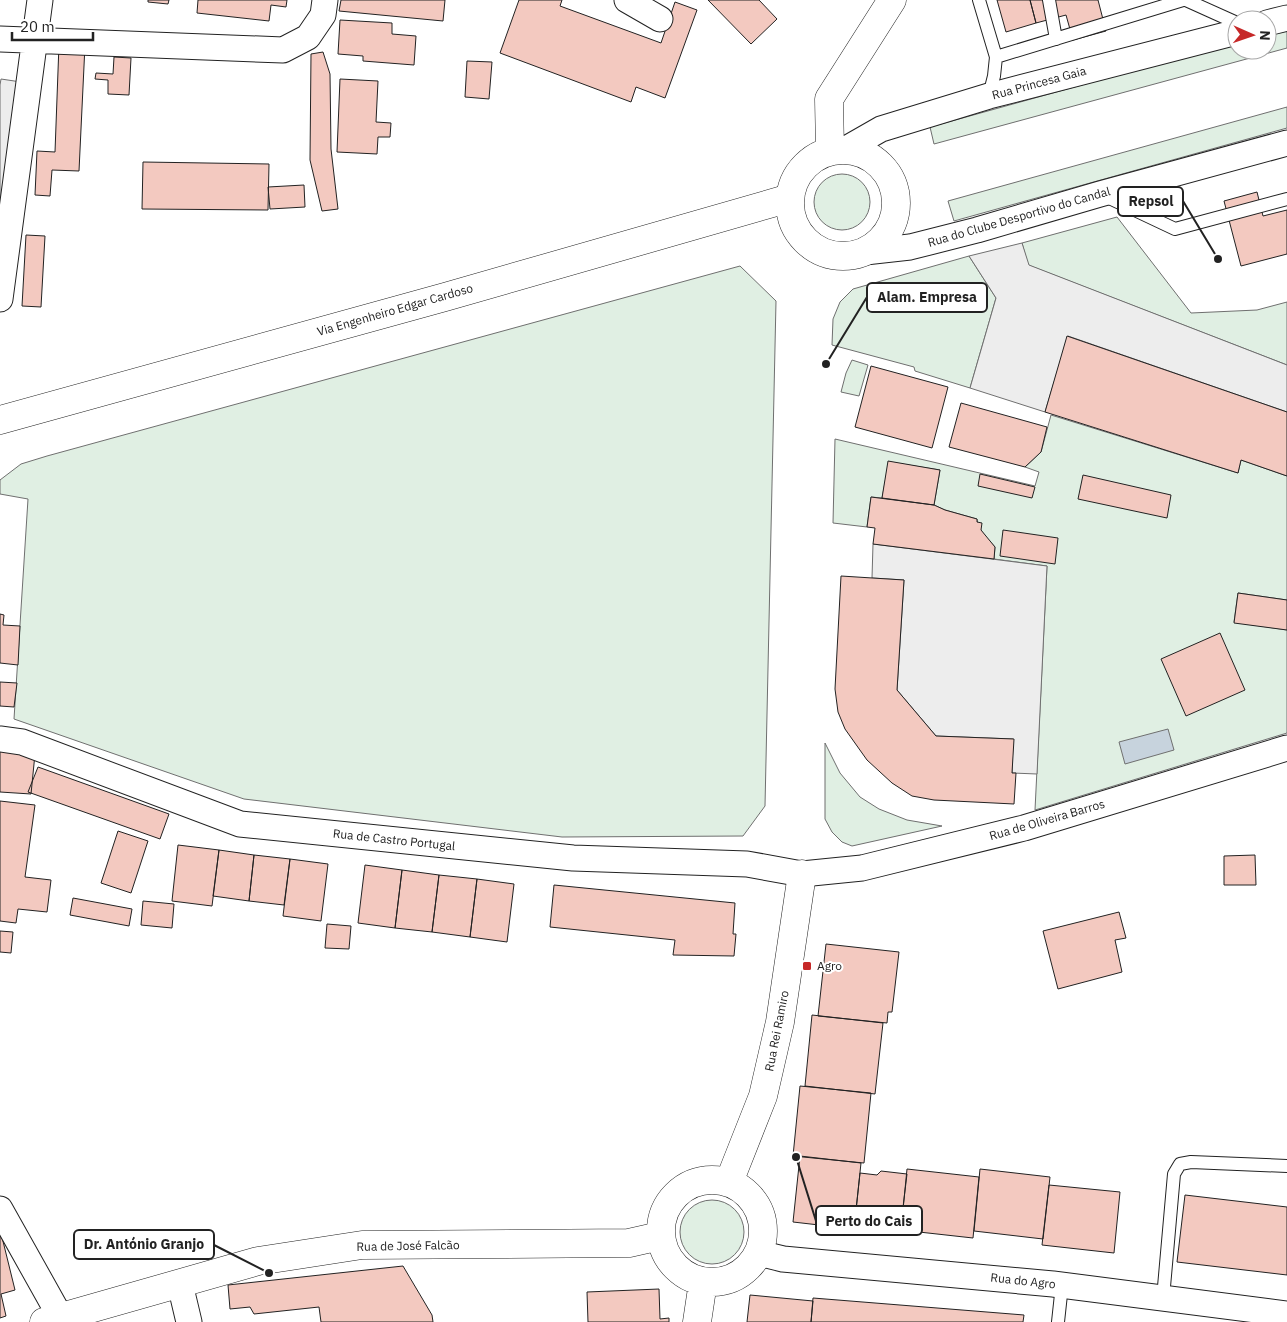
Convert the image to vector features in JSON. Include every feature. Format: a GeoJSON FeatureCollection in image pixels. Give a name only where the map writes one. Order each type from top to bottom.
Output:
{"type":"FeatureCollection","features":[{"type":"Feature","properties":{"kind":"street"},"geometry":{"type":"LineString","coordinates":[[0,299],[40,0]]}},
{"type":"Feature","properties":{"kind":"street"},"geometry":{"type":"LineString","coordinates":[[0,38],[34,41],[283,50],[308,38],[323,15],[326,0]]}},
{"type":"Feature","properties":{"kind":"street"},"geometry":{"type":"LineString","coordinates":[[626,0],[660,18]]}},
{"type":"Feature","properties":{"kind":"street"},"geometry":{"type":"LineString","coordinates":[[838,150],[829,99],[892,0]]}},
{"type":"Feature","properties":{"kind":"street","name":"Rua Princesa Gaia"},"geometry":{"type":"LineString","coordinates":[[838,150],[882,129],[989,96],[1227,35]]}},
{"type":"Feature","properties":{"kind":"street","name":"Rua do Clube Desportivo do Candal"},"geometry":{"type":"LineString","coordinates":[[865,252],[910,247],[977,230],[1287,143]]}},
{"type":"Feature","properties":{"kind":"street"},"geometry":{"type":"LineString","coordinates":[[838,150],[862,153],[876,161],[887,173],[894,185],[896,198],[895,215],[889,230],[879,243],[865,252],[850,256],[834,256],[804,242],[795,227],[790,213],[790,198],[794,182],[802,168],[815,158],[838,150]]}},
{"type":"Feature","properties":{"kind":"street","name":"Via Engenheiro Edgar Cardoso"},"geometry":{"type":"LineString","coordinates":[[0,420],[790,198]]}},
{"type":"Feature","properties":{"kind":"street","name":"Rua de Castro Portugal"},"geometry":{"type":"LineString","coordinates":[[0,739],[22,742],[240,824],[573,858],[747,864],[802,874]]}},
{"type":"Feature","properties":{"kind":"street","name":"Rua de Oliveira Barros"},"geometry":{"type":"LineString","coordinates":[[802,874],[862,868],[1024,828],[1287,748]]}},
{"type":"Feature","properties":{"kind":"street","name":"Rua Rei Ramiro"},"geometry":{"type":"LineString","coordinates":[[729,1182],[763,1096],[780,1022],[802,874]]}},
{"type":"Feature","properties":{"kind":"street"},"geometry":{"type":"LineString","coordinates":[[712,1179],[729,1182],[744,1190],[755,1204],[762,1219],[763,1236],[758,1253],[749,1267],[735,1277],[719,1282],[703,1282],[687,1276],[674,1266],[665,1252],[660,1236],[662,1219],[668,1203],[680,1190],[695,1182],[712,1179]]}},
{"type":"Feature","properties":{"kind":"street"},"geometry":{"type":"LineString","coordinates":[[0,1210],[53,1320]]}},
{"type":"Feature","properties":{"kind":"street","name":"Rua de José Falcão"},"geometry":{"type":"LineString","coordinates":[[53,1320],[258,1261],[362,1245],[629,1243],[660,1236]]}},
{"type":"Feature","properties":{"kind":"street","name":"Rua do Agro"},"geometry":{"type":"LineString","coordinates":[[758,1253],[783,1260],[1062,1285],[1287,1314]]}},
{"type":"Feature","properties":{"kind":"street"},"geometry":{"type":"LineString","coordinates":[[697,1322],[703,1282]]}},
{"type":"Feature","properties":{"kind":"street"},"geometry":{"type":"LineString","coordinates":[[180,1284],[189,1322]]}},
{"type":"Feature","properties":{"kind":"lane"},"geometry":{"type":"LineString","coordinates":[[979,0],[996,57],[989,96]]}},
{"type":"Feature","properties":{"kind":"lane"},"geometry":{"type":"LineString","coordinates":[[1048,0],[1056,38]]}},
{"type":"Feature","properties":{"kind":"lane"},"geometry":{"type":"LineString","coordinates":[[996,57],[1184,0],[1227,19]]}},
{"type":"Feature","properties":{"kind":"lane"},"geometry":{"type":"LineString","coordinates":[[1100,194],[1175,229],[1287,199]]}},
{"type":"Feature","properties":{"kind":"lane"},"geometry":{"type":"LineString","coordinates":[[1163,1298],[1174,1174],[1180,1164],[1192,1162],[1287,1166]]}},
{"type":"Feature","properties":{"kind":"lane"},"geometry":{"type":"LineString","coordinates":[[1058,1322],[1062,1285]]}},
{"type":"Feature","properties":{"kind":"green space"},"geometry":{"type":"Polygon","coordinates":[[[1287,28],[1287,48],[1277,51],[1277,31],[1287,28]]]}},
{"type":"Feature","properties":{"kind":"green space"},"geometry":{"type":"Polygon","coordinates":[[[1227,45],[1227,60],[1243,60],[934,144],[930,127],[1227,45]]]}},
{"type":"Feature","properties":{"kind":"green space"},"geometry":{"type":"Polygon","coordinates":[[[1287,107],[1287,128],[954,221],[948,201],[1287,107]]]}},
{"type":"Feature","properties":{"kind":"green space"},"geometry":{"type":"Polygon","coordinates":[[[842,174],[853,176],[862,182],[868,191],[870,202],[868,213],[862,222],[853,228],[842,230],[831,228],[822,222],[816,213],[814,202],[816,191],[822,182],[831,176],[842,174]]]}},
{"type":"Feature","properties":{"kind":"green space"},"geometry":{"type":"Polygon","coordinates":[[[1117,217],[1191,313],[1257,310],[1287,302],[1287,365],[1028,265],[1022,243],[1117,217]]]}},
{"type":"Feature","properties":{"kind":"green space"},"geometry":{"type":"Polygon","coordinates":[[[969,256],[996,298],[970,388],[915,371],[914,367],[832,345],[833,319],[840,302],[853,289],[969,256]]]}},
{"type":"Feature","properties":{"kind":"green space"},"geometry":{"type":"Polygon","coordinates":[[[740,266],[776,301],[765,806],[743,836],[562,837],[244,799],[14,719],[28,499],[0,494],[0,480],[21,464],[740,266]]]}},
{"type":"Feature","properties":{"kind":"green space"},"geometry":{"type":"Polygon","coordinates":[[[852,360],[868,365],[859,396],[841,392],[852,360]]]}},
{"type":"Feature","properties":{"kind":"green space"},"geometry":{"type":"Polygon","coordinates":[[[1051,415],[1238,473],[1241,460],[1287,476],[1287,600],[1238,593],[1234,622],[1287,630],[1287,733],[1035,810],[1047,566],[994,559],[995,547],[981,531],[977,519],[934,505],[940,470],[889,462],[882,498],[871,497],[867,527],[833,523],[835,439],[1035,486],[1039,472],[1025,467],[1041,452],[1051,415]]]}},
{"type":"Feature","properties":{"kind":"green space"},"geometry":{"type":"Polygon","coordinates":[[[825,743],[840,773],[860,797],[879,809],[907,820],[942,826],[852,846],[842,842],[832,832],[825,819],[825,743]]]}},
{"type":"Feature","properties":{"kind":"green space"},"geometry":{"type":"Polygon","coordinates":[[[712,1200],[730,1206],[738,1214],[744,1232],[738,1250],[730,1258],[712,1264],[694,1258],[686,1250],[680,1232],[686,1214],[694,1206],[712,1200]]]}},
{"type":"Feature","properties":{"kind":"shaded area"},"geometry":{"type":"Polygon","coordinates":[[[1,79],[21,82],[0,236],[0,85],[1,79]]]}},
{"type":"Feature","properties":{"kind":"shaded area"},"geometry":{"type":"Polygon","coordinates":[[[1022,243],[1029,265],[1287,365],[1287,412],[1068,336],[1045,412],[970,388],[996,298],[969,256],[1022,243]]]}},
{"type":"Feature","properties":{"kind":"shaded area"},"geometry":{"type":"Polygon","coordinates":[[[873,544],[1047,566],[1037,774],[1012,773],[1013,739],[936,736],[897,690],[904,580],[872,578],[873,544]]]}},
{"type":"Feature","properties":{"kind":"shaded area"},"geometry":{"type":"Polygon","coordinates":[[[1168,729],[1174,750],[1125,764],[1119,742],[1168,729]]]}},
{"type":"Feature","properties":{"kind":"building"},"geometry":{"type":"Polygon","coordinates":[[[148,0],[169,0],[168,4],[148,2],[148,0]]]}},
{"type":"Feature","properties":{"kind":"building"},"geometry":{"type":"Polygon","coordinates":[[[198,0],[287,0],[286,7],[271,5],[269,21],[197,13],[198,0]]]}},
{"type":"Feature","properties":{"kind":"building"},"geometry":{"type":"Polygon","coordinates":[[[341,0],[445,0],[443,21],[339,11],[341,0]]]}},
{"type":"Feature","properties":{"kind":"building"},"geometry":{"type":"Polygon","coordinates":[[[519,0],[562,0],[560,6],[661,43],[675,2],[697,10],[665,98],[636,87],[631,102],[500,53],[519,0]]]}},
{"type":"Feature","properties":{"kind":"building"},"geometry":{"type":"Polygon","coordinates":[[[708,0],[759,0],[777,19],[751,44],[708,0]]]}},
{"type":"Feature","properties":{"kind":"building"},"geometry":{"type":"Polygon","coordinates":[[[997,0],[1030,0],[1036,23],[1006,32],[997,0]]]}},
{"type":"Feature","properties":{"kind":"building"},"geometry":{"type":"Polygon","coordinates":[[[1030,0],[1098,0],[1106,31],[1073,40],[1066,15],[1036,23],[1030,0]]]}},
{"type":"Feature","properties":{"kind":"building"},"geometry":{"type":"Polygon","coordinates":[[[340,20],[392,23],[392,34],[416,36],[414,65],[363,61],[363,56],[338,54],[340,20]]]}},
{"type":"Feature","properties":{"kind":"building"},"geometry":{"type":"Polygon","coordinates":[[[59,44],[85,45],[79,171],[52,170],[50,196],[35,195],[37,151],[55,152],[59,44]]]}},
{"type":"Feature","properties":{"kind":"building"},"geometry":{"type":"Polygon","coordinates":[[[323,52],[330,74],[331,149],[338,209],[322,211],[310,160],[311,54],[323,52]]]}},
{"type":"Feature","properties":{"kind":"building"},"geometry":{"type":"Polygon","coordinates":[[[114,57],[131,58],[129,95],[108,94],[108,80],[95,79],[96,73],[113,74],[114,57]]]}},
{"type":"Feature","properties":{"kind":"building"},"geometry":{"type":"Polygon","coordinates":[[[467,61],[492,62],[489,99],[465,97],[467,61]]]}},
{"type":"Feature","properties":{"kind":"building"},"geometry":{"type":"Polygon","coordinates":[[[340,79],[378,81],[376,122],[391,123],[390,137],[378,137],[377,154],[337,152],[340,79]]]}},
{"type":"Feature","properties":{"kind":"building"},"geometry":{"type":"Polygon","coordinates":[[[143,162],[269,164],[268,210],[142,209],[143,162]]]}},
{"type":"Feature","properties":{"kind":"building"},"geometry":{"type":"Polygon","coordinates":[[[304,185],[305,207],[270,209],[268,187],[304,185]]]}},
{"type":"Feature","properties":{"kind":"building"},"geometry":{"type":"Polygon","coordinates":[[[1257,192],[1263,216],[1287,210],[1287,254],[1241,266],[1224,201],[1257,192]]]}},
{"type":"Feature","properties":{"kind":"building"},"geometry":{"type":"Polygon","coordinates":[[[26,235],[45,236],[41,307],[22,306],[26,235]]]}},
{"type":"Feature","properties":{"kind":"building"},"geometry":{"type":"Polygon","coordinates":[[[1067,336],[1287,412],[1287,476],[1241,460],[1238,473],[1045,412],[1067,336]]]}},
{"type":"Feature","properties":{"kind":"building"},"geometry":{"type":"Polygon","coordinates":[[[871,366],[948,387],[932,448],[855,427],[871,366]]]}},
{"type":"Feature","properties":{"kind":"building"},"geometry":{"type":"Polygon","coordinates":[[[961,403],[1047,427],[1041,452],[1025,467],[949,447],[961,403]]]}},
{"type":"Feature","properties":{"kind":"building"},"geometry":{"type":"Polygon","coordinates":[[[888,461],[940,470],[934,505],[882,498],[888,461]]]}},
{"type":"Feature","properties":{"kind":"building"},"geometry":{"type":"Polygon","coordinates":[[[980,474],[1035,487],[1032,498],[978,486],[980,474]]]}},
{"type":"Feature","properties":{"kind":"building"},"geometry":{"type":"Polygon","coordinates":[[[1083,475],[1171,495],[1167,518],[1078,499],[1083,475]]]}},
{"type":"Feature","properties":{"kind":"building"},"geometry":{"type":"Polygon","coordinates":[[[871,497],[934,505],[977,519],[977,522],[982,523],[981,530],[995,547],[994,559],[873,544],[875,528],[867,527],[871,497]]]}},
{"type":"Feature","properties":{"kind":"building"},"geometry":{"type":"Polygon","coordinates":[[[1003,530],[1058,538],[1055,564],[1000,556],[1003,530]]]}},
{"type":"Feature","properties":{"kind":"building"},"geometry":{"type":"Polygon","coordinates":[[[841,576],[904,580],[897,690],[936,736],[1014,739],[1012,773],[1016,773],[1014,804],[934,800],[912,796],[892,783],[867,760],[845,729],[838,712],[835,689],[841,576]]]}},
{"type":"Feature","properties":{"kind":"building"},"geometry":{"type":"Polygon","coordinates":[[[1238,593],[1287,600],[1287,630],[1234,623],[1238,593]]]}},
{"type":"Feature","properties":{"kind":"building"},"geometry":{"type":"Polygon","coordinates":[[[0,614],[4,615],[3,625],[20,626],[18,665],[0,663],[0,614]]]}},
{"type":"Feature","properties":{"kind":"building"},"geometry":{"type":"Polygon","coordinates":[[[1220,633],[1245,690],[1186,716],[1161,659],[1220,633]]]}},
{"type":"Feature","properties":{"kind":"building"},"geometry":{"type":"Polygon","coordinates":[[[0,682],[17,683],[14,707],[0,706],[0,682]]]}},
{"type":"Feature","properties":{"kind":"building"},"geometry":{"type":"Polygon","coordinates":[[[0,751],[35,754],[31,794],[0,792],[0,751]]]}},
{"type":"Feature","properties":{"kind":"building"},"geometry":{"type":"Polygon","coordinates":[[[38,767],[169,814],[160,839],[28,792],[38,767]]]}},
{"type":"Feature","properties":{"kind":"building"},"geometry":{"type":"Polygon","coordinates":[[[0,801],[35,805],[25,877],[51,880],[47,912],[18,909],[16,923],[0,921],[0,801]]]}},
{"type":"Feature","properties":{"kind":"building"},"geometry":{"type":"Polygon","coordinates":[[[118,831],[148,841],[131,893],[101,883],[118,831]]]}},
{"type":"Feature","properties":{"kind":"building"},"geometry":{"type":"Polygon","coordinates":[[[178,845],[219,850],[212,906],[172,901],[178,845]]]}},
{"type":"Feature","properties":{"kind":"building"},"geometry":{"type":"Polygon","coordinates":[[[219,850],[254,855],[249,901],[213,896],[219,850]]]}},
{"type":"Feature","properties":{"kind":"building"},"geometry":{"type":"Polygon","coordinates":[[[254,855],[290,859],[284,905],[249,901],[254,855]]]}},
{"type":"Feature","properties":{"kind":"building"},"geometry":{"type":"Polygon","coordinates":[[[1255,855],[1256,885],[1224,885],[1224,856],[1255,855]]]}},
{"type":"Feature","properties":{"kind":"building"},"geometry":{"type":"Polygon","coordinates":[[[290,859],[328,864],[321,921],[283,916],[290,859]]]}},
{"type":"Feature","properties":{"kind":"building"},"geometry":{"type":"Polygon","coordinates":[[[365,865],[402,870],[395,928],[358,923],[365,865]]]}},
{"type":"Feature","properties":{"kind":"building"},"geometry":{"type":"Polygon","coordinates":[[[402,870],[439,875],[432,932],[395,928],[402,870]]]}},
{"type":"Feature","properties":{"kind":"building"},"geometry":{"type":"Polygon","coordinates":[[[439,875],[477,879],[470,937],[432,932],[439,875]]]}},
{"type":"Feature","properties":{"kind":"building"},"geometry":{"type":"Polygon","coordinates":[[[477,879],[514,884],[507,942],[470,937],[477,879]]]}},
{"type":"Feature","properties":{"kind":"building"},"geometry":{"type":"Polygon","coordinates":[[[554,885],[735,903],[733,934],[736,934],[734,956],[673,955],[675,940],[550,927],[554,885]]]}},
{"type":"Feature","properties":{"kind":"building"},"geometry":{"type":"Polygon","coordinates":[[[73,898],[132,909],[129,926],[70,915],[73,898]]]}},
{"type":"Feature","properties":{"kind":"building"},"geometry":{"type":"Polygon","coordinates":[[[143,901],[174,904],[172,928],[141,925],[143,901]]]}},
{"type":"Feature","properties":{"kind":"building"},"geometry":{"type":"Polygon","coordinates":[[[1119,912],[1126,938],[1115,940],[1122,972],[1058,989],[1043,931],[1119,912]]]}},
{"type":"Feature","properties":{"kind":"building"},"geometry":{"type":"Polygon","coordinates":[[[327,924],[351,926],[349,949],[325,948],[327,924]]]}},
{"type":"Feature","properties":{"kind":"building"},"geometry":{"type":"Polygon","coordinates":[[[0,931],[13,932],[11,953],[0,952],[0,931]]]}},
{"type":"Feature","properties":{"kind":"building"},"geometry":{"type":"Polygon","coordinates":[[[826,944],[899,952],[892,1012],[888,1012],[887,1023],[818,1016],[826,944]]]}},
{"type":"Feature","properties":{"kind":"building"},"geometry":{"type":"Polygon","coordinates":[[[812,1015],[883,1023],[875,1094],[805,1086],[812,1015]]]}},
{"type":"Feature","properties":{"kind":"building"},"geometry":{"type":"Polygon","coordinates":[[[800,1086],[871,1093],[864,1163],[793,1156],[800,1086]]]}},
{"type":"Feature","properties":{"kind":"building"},"geometry":{"type":"Polygon","coordinates":[[[800,1156],[861,1163],[854,1229],[793,1222],[800,1156]]]}},
{"type":"Feature","properties":{"kind":"building"},"geometry":{"type":"Polygon","coordinates":[[[907,1169],[979,1177],[973,1238],[901,1230],[907,1169]]]}},
{"type":"Feature","properties":{"kind":"building"},"geometry":{"type":"Polygon","coordinates":[[[980,1169],[1050,1177],[1043,1239],[974,1231],[980,1169]]]}},
{"type":"Feature","properties":{"kind":"building"},"geometry":{"type":"Polygon","coordinates":[[[881,1171],[907,1174],[901,1224],[881,1222],[878,1228],[870,1231],[854,1229],[860,1173],[877,1175],[881,1171]]]}},
{"type":"Feature","properties":{"kind":"building"},"geometry":{"type":"Polygon","coordinates":[[[1049,1185],[1120,1192],[1114,1253],[1042,1245],[1049,1185]]]}},
{"type":"Feature","properties":{"kind":"building"},"geometry":{"type":"Polygon","coordinates":[[[1185,1195],[1287,1207],[1287,1275],[1177,1262],[1185,1195]]]}},
{"type":"Feature","properties":{"kind":"building"},"geometry":{"type":"Polygon","coordinates":[[[0,1229],[15,1290],[1,1294],[6,1316],[0,1318],[0,1229]]]}},
{"type":"Feature","properties":{"kind":"building"},"geometry":{"type":"Polygon","coordinates":[[[403,1266],[432,1315],[433,1322],[321,1322],[319,1307],[254,1314],[250,1307],[230,1309],[228,1285],[403,1266]]]}},
{"type":"Feature","properties":{"kind":"building"},"geometry":{"type":"Polygon","coordinates":[[[659,1289],[660,1319],[669,1318],[669,1322],[588,1322],[587,1292],[659,1289]]]}},
{"type":"Feature","properties":{"kind":"building"},"geometry":{"type":"Polygon","coordinates":[[[750,1295],[813,1301],[811,1322],[747,1322],[750,1295]]]}},
{"type":"Feature","properties":{"kind":"building"},"geometry":{"type":"Polygon","coordinates":[[[813,1298],[1024,1315],[1023,1322],[811,1322],[813,1298]]]}},
{"type":"Feature","properties":{"kind":"place","name":"Repsol"},"geometry":{"type":"Point","coordinates":[1218,259]}},
{"type":"Feature","properties":{"kind":"place","name":"Alam. Empresa"},"geometry":{"type":"Point","coordinates":[826,364]}},
{"type":"Feature","properties":{"kind":"place","name":"Agro"},"geometry":{"type":"Point","coordinates":[807,966]}},
{"type":"Feature","properties":{"kind":"place","name":"Perto do Cais"},"geometry":{"type":"Point","coordinates":[796,1157]}},
{"type":"Feature","properties":{"kind":"place","name":"Dr. António Granjo"},"geometry":{"type":"Point","coordinates":[269,1273]}}]}
